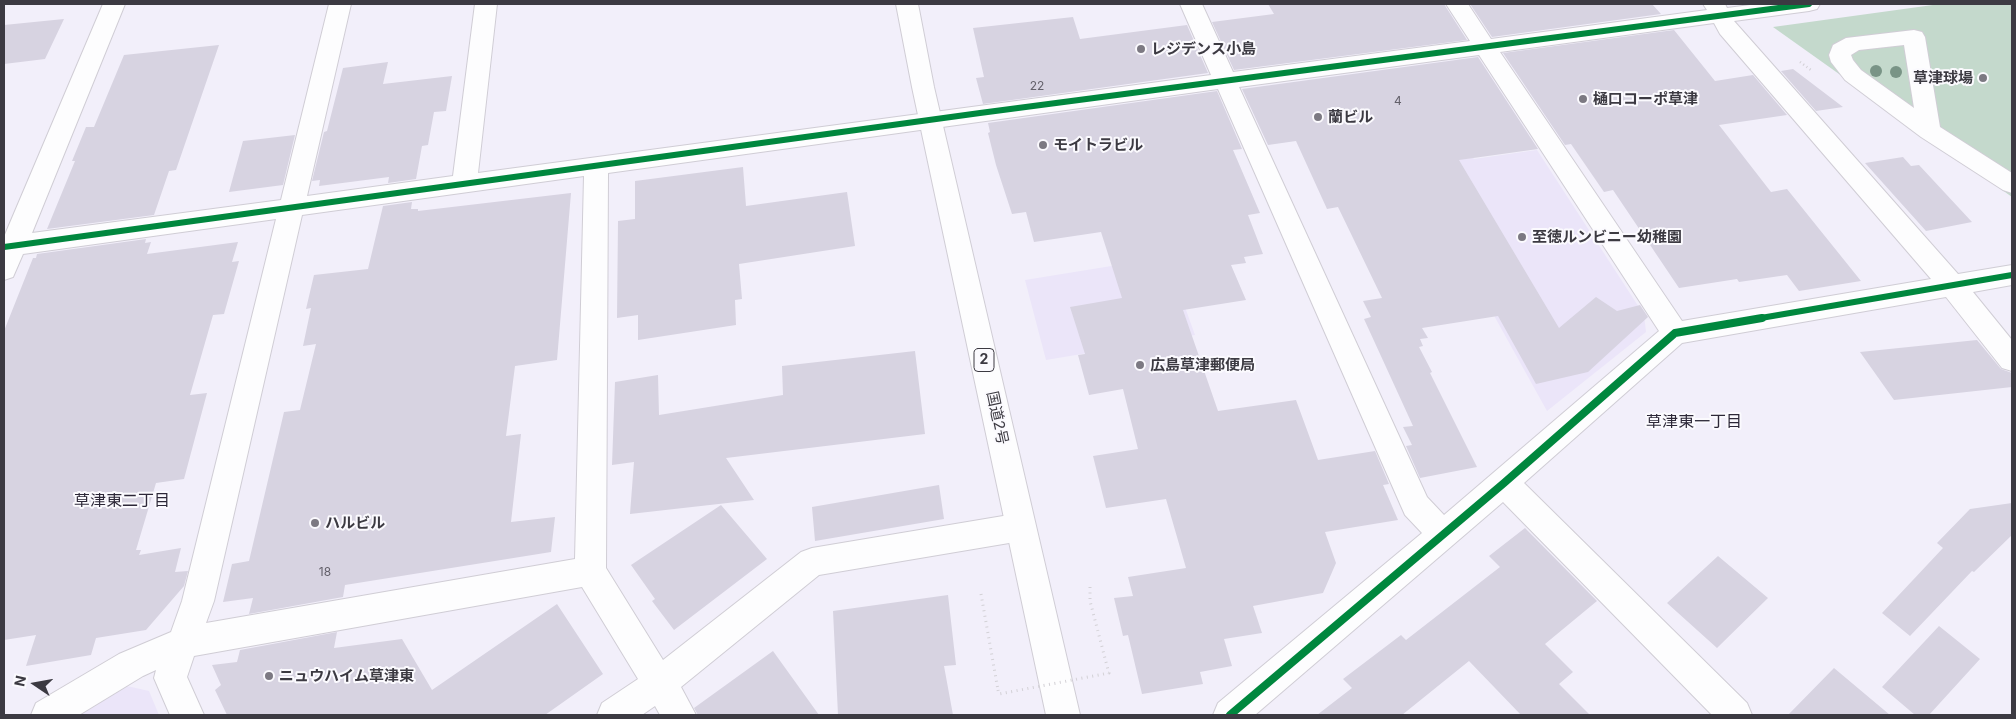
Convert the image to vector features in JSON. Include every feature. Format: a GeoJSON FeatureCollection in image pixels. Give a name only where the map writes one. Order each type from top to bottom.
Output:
{"type":"FeatureCollection","features":[{"type":"Feature","properties":{"kind":"main road"},"geometry":{"type":"LineString","coordinates":[[4,270],[9,246],[114,4]]}},
{"type":"Feature","properties":{"kind":"main road"},"geometry":{"type":"LineString","coordinates":[[187,715],[170,678],[198,601],[340,4]]}},
{"type":"Feature","properties":{"kind":"main road"},"geometry":{"type":"LineString","coordinates":[[464,184],[486,4]]}},
{"type":"Feature","properties":{"kind":"main road","name":"国道2号"},"geometry":{"type":"LineString","coordinates":[[907,4],[1063,715]]}},
{"type":"Feature","properties":{"kind":"main road"},"geometry":{"type":"LineString","coordinates":[[1191,4],[1416,506],[1443,534]]}},
{"type":"Feature","properties":{"kind":"main road"},"geometry":{"type":"LineString","coordinates":[[1457,4],[1675,333]]}},
{"type":"Feature","properties":{"kind":"main road"},"geometry":{"type":"LineString","coordinates":[[9,246],[932,120],[1485,47],[1717,10],[1809,4]]}},
{"type":"Feature","properties":{"kind":"main road"},"geometry":{"type":"LineString","coordinates":[[1717,10],[1728,29],[1954,286],[2012,360]]}},
{"type":"Feature","properties":{"kind":"main road"},"geometry":{"type":"LineString","coordinates":[[1930,130],[1914,37],[1854,43],[1841,50],[1842,62],[1854,75],[1930,130],[2012,184]]}},
{"type":"Feature","properties":{"kind":"main road"},"geometry":{"type":"LineString","coordinates":[[596,167],[590,571],[679,715]]}},
{"type":"Feature","properties":{"kind":"main road"},"geometry":{"type":"LineString","coordinates":[[1230,715],[1504,483],[1675,333],[2012,275]]}},
{"type":"Feature","properties":{"kind":"main road"},"geometry":{"type":"LineString","coordinates":[[1504,483],[1735,715]]}},
{"type":"Feature","properties":{"kind":"main road"},"geometry":{"type":"LineString","coordinates":[[614,715],[660,682],[812,562],[1021,527]]}},
{"type":"Feature","properties":{"kind":"main road"},"geometry":{"type":"LineString","coordinates":[[48,715],[131,665],[182,643],[590,571]]}},
{"type":"Feature","properties":{"kind":"path"},"geometry":{"type":"LineString","coordinates":[[980,594],[999,694],[1109,673],[1090,601],[1090,587]]}},
{"type":"Feature","properties":{"kind":"shaded area","name":"至徳ルンビニー幼稚園"},"geometry":{"type":"Polygon","coordinates":[[[1458,133],[1474,159],[1537,150],[1644,315],[1646,332],[1547,411],[1397,141],[1458,133]]]}},
{"type":"Feature","properties":{"kind":"shaded area"},"geometry":{"type":"Polygon","coordinates":[[[1167,257],[1195,335],[1046,360],[1025,280],[1167,257]]]}},
{"type":"Feature","properties":{"kind":"shaded area"},"geometry":{"type":"Polygon","coordinates":[[[127,686],[149,691],[159,715],[80,715],[127,686]]]}},
{"type":"Feature","properties":{"kind":"green space"},"geometry":{"type":"Polygon","coordinates":[[[1940,4],[2012,4],[2012,197],[1773,27],[1940,4]]]}},
{"type":"Feature","properties":{"kind":"building"},"geometry":{"type":"Polygon","coordinates":[[[1268,4],[1444,4],[1467,40],[1234,70],[1212,22],[1274,14],[1268,4]]]}},
{"type":"Feature","properties":{"kind":"building"},"geometry":{"type":"Polygon","coordinates":[[[1470,4],[1652,4],[1661,14],[1492,37],[1470,4]]]}},
{"type":"Feature","properties":{"kind":"building"},"geometry":{"type":"Polygon","coordinates":[[[1073,17],[1080,39],[1187,25],[1208,73],[983,104],[976,78],[984,77],[973,28],[1073,17]]]}},
{"type":"Feature","properties":{"kind":"building"},"geometry":{"type":"Polygon","coordinates":[[[64,19],[45,59],[4,64],[4,25],[64,19]]]}},
{"type":"Feature","properties":{"kind":"building"},"geometry":{"type":"Polygon","coordinates":[[[1674,30],[1715,81],[1753,75],[1787,115],[1719,125],[1771,192],[1787,189],[1861,281],[1799,291],[1787,275],[1739,282],[1737,279],[1679,288],[1613,190],[1604,192],[1571,144],[1565,145],[1503,53],[1674,30]]]}},
{"type":"Feature","properties":{"kind":"building"},"geometry":{"type":"Polygon","coordinates":[[[219,45],[176,170],[169,171],[154,215],[47,229],[75,161],[72,161],[86,127],[94,127],[124,55],[219,45]]]}},
{"type":"Feature","properties":{"kind":"building"},"geometry":{"type":"Polygon","coordinates":[[[1478,57],[1538,149],[1459,160],[1559,328],[1596,297],[1617,311],[1640,305],[1648,317],[1588,372],[1536,384],[1498,316],[1422,328],[1428,338],[1420,339],[1423,346],[1419,347],[1477,467],[1420,478],[1406,446],[1412,445],[1403,427],[1413,426],[1364,319],[1371,317],[1363,301],[1382,298],[1338,207],[1327,209],[1296,141],[1268,145],[1242,89],[1478,57]]]}},
{"type":"Feature","properties":{"kind":"building"},"geometry":{"type":"Polygon","coordinates":[[[388,62],[383,84],[452,76],[446,111],[434,112],[428,145],[422,146],[416,179],[388,183],[389,177],[319,186],[320,180],[312,181],[343,68],[388,62]]]}},
{"type":"Feature","properties":{"kind":"building"},"geometry":{"type":"Polygon","coordinates":[[[1793,69],[1843,107],[1816,111],[1781,71],[1793,69]]]}},
{"type":"Feature","properties":{"kind":"building"},"geometry":{"type":"Polygon","coordinates":[[[1217,91],[1242,149],[1233,150],[1260,213],[1248,215],[1263,254],[1244,257],[1246,263],[1231,265],[1246,300],[1183,310],[1218,411],[1296,400],[1318,460],[1375,451],[1389,484],[1383,485],[1398,520],[1325,532],[1336,563],[1323,593],[1253,606],[1262,633],[1224,639],[1232,666],[1200,672],[1203,684],[1142,694],[1128,635],[1123,636],[1114,598],[1133,596],[1128,577],[1186,568],[1166,499],[1106,508],[1093,456],[1138,449],[1123,389],[1089,395],[1078,355],[1085,354],[1070,307],[1122,298],[1101,232],[1034,242],[1026,212],[1012,214],[996,165],[988,133],[990,132],[988,123],[1217,91]]]}},
{"type":"Feature","properties":{"kind":"building"},"geometry":{"type":"Polygon","coordinates":[[[295,135],[283,185],[229,192],[243,141],[295,135]]]}},
{"type":"Feature","properties":{"kind":"building"},"geometry":{"type":"Polygon","coordinates":[[[1903,157],[1911,166],[1919,165],[1972,222],[1926,231],[1865,163],[1903,157]]]}},
{"type":"Feature","properties":{"kind":"building"},"geometry":{"type":"Polygon","coordinates":[[[743,167],[746,206],[847,192],[855,246],[739,264],[742,299],[735,300],[736,325],[638,340],[638,315],[617,318],[618,221],[635,219],[635,181],[743,167]]]}},
{"type":"Feature","properties":{"kind":"building"},"geometry":{"type":"Polygon","coordinates":[[[571,193],[557,360],[515,366],[506,436],[521,434],[511,522],[555,517],[551,552],[345,585],[343,597],[249,614],[253,598],[223,602],[232,564],[249,561],[284,412],[300,410],[316,344],[303,346],[311,308],[306,309],[314,275],[368,269],[383,206],[412,202],[411,209],[418,209],[418,211],[571,193]]]}},
{"type":"Feature","properties":{"kind":"building"},"geometry":{"type":"Polygon","coordinates":[[[146,239],[145,243],[151,242],[147,254],[238,242],[232,262],[239,261],[224,314],[213,315],[190,395],[207,393],[184,479],[156,483],[136,550],[141,550],[139,555],[181,548],[175,572],[188,571],[184,586],[146,630],[96,638],[91,655],[26,666],[36,635],[4,640],[4,331],[33,258],[36,258],[37,254],[146,239]]]}},
{"type":"Feature","properties":{"kind":"building"},"geometry":{"type":"Polygon","coordinates":[[[1977,340],[2001,369],[2012,373],[2012,387],[1894,400],[1860,352],[1977,340]]]}},
{"type":"Feature","properties":{"kind":"building"},"geometry":{"type":"Polygon","coordinates":[[[915,351],[925,434],[726,458],[754,500],[630,514],[634,462],[612,465],[615,382],[658,375],[659,415],[783,395],[782,366],[915,351]]]}},
{"type":"Feature","properties":{"kind":"building"},"geometry":{"type":"Polygon","coordinates":[[[939,485],[944,519],[815,541],[812,507],[939,485]]]}},
{"type":"Feature","properties":{"kind":"building"},"geometry":{"type":"Polygon","coordinates":[[[2012,503],[2012,535],[1974,572],[1972,571],[1910,636],[1882,613],[1943,548],[1937,543],[1970,509],[2012,503]]]}},
{"type":"Feature","properties":{"kind":"building"},"geometry":{"type":"Polygon","coordinates":[[[721,505],[767,559],[674,630],[652,601],[655,599],[631,565],[721,505]]]}},
{"type":"Feature","properties":{"kind":"building"},"geometry":{"type":"Polygon","coordinates":[[[1525,528],[1597,601],[1545,644],[1573,672],[1559,684],[1590,715],[1521,715],[1469,661],[1402,715],[1317,715],[1352,688],[1343,679],[1401,635],[1406,640],[1500,567],[1489,556],[1525,528]]]}},
{"type":"Feature","properties":{"kind":"building"},"geometry":{"type":"Polygon","coordinates":[[[1718,556],[1768,598],[1717,648],[1667,603],[1718,556]]]}},
{"type":"Feature","properties":{"kind":"building"},"geometry":{"type":"Polygon","coordinates":[[[948,595],[956,665],[944,666],[953,715],[838,715],[833,611],[948,595]]]}},
{"type":"Feature","properties":{"kind":"building"},"geometry":{"type":"Polygon","coordinates":[[[557,604],[603,674],[545,715],[227,715],[215,690],[221,685],[212,665],[237,662],[240,650],[337,632],[334,648],[402,639],[432,690],[557,604]]]}},
{"type":"Feature","properties":{"kind":"building"},"geometry":{"type":"Polygon","coordinates":[[[1939,626],[1980,659],[1929,715],[1915,715],[1882,687],[1939,626]]]}},
{"type":"Feature","properties":{"kind":"building"},"geometry":{"type":"Polygon","coordinates":[[[773,651],[819,715],[698,715],[694,708],[773,651]]]}},
{"type":"Feature","properties":{"kind":"building"},"geometry":{"type":"Polygon","coordinates":[[[1834,668],[1890,715],[1788,715],[1834,668]]]}},
{"type":"Feature","properties":{"kind":"cycle path"},"geometry":{"type":"LineString","coordinates":[[4,247],[980,113],[1809,4]]}},
{"type":"Feature","properties":{"kind":"cycle path"},"geometry":{"type":"LineString","coordinates":[[1230,715],[1504,483],[1675,333],[2012,275]]}},
{"type":"Feature","properties":{"kind":"place","name":"レジデンス小島"},"geometry":{"type":"Point","coordinates":[1141,49]}},
{"type":"Feature","properties":{"kind":"place","name":"草津球場"},"geometry":{"type":"Point","coordinates":[1983,78]}},
{"type":"Feature","properties":{"kind":"place","name":"樋口コーポ草津"},"geometry":{"type":"Point","coordinates":[1583,99]}},
{"type":"Feature","properties":{"kind":"place","name":"蘭ビル"},"geometry":{"type":"Point","coordinates":[1318,117]}},
{"type":"Feature","properties":{"kind":"place","name":"モイトラビル"},"geometry":{"type":"Point","coordinates":[1043,145]}},
{"type":"Feature","properties":{"kind":"place","name":"至徳ルンビニー幼稚園"},"geometry":{"type":"Point","coordinates":[1522,237]}},
{"type":"Feature","properties":{"kind":"place","name":"広島草津郵便局"},"geometry":{"type":"Point","coordinates":[1140,365]}},
{"type":"Feature","properties":{"kind":"place","name":"ハルビル"},"geometry":{"type":"Point","coordinates":[315,523]}},
{"type":"Feature","properties":{"kind":"place","name":"ニュウハイム草津東"},"geometry":{"type":"Point","coordinates":[269,676]}},
{"type":"Feature","properties":{"kind":"district","name":"草津東一丁目"},"geometry":{"type":"Point","coordinates":[1694,422]}},
{"type":"Feature","properties":{"kind":"district","name":"草津東二丁目"},"geometry":{"type":"Point","coordinates":[122,501]}}]}
